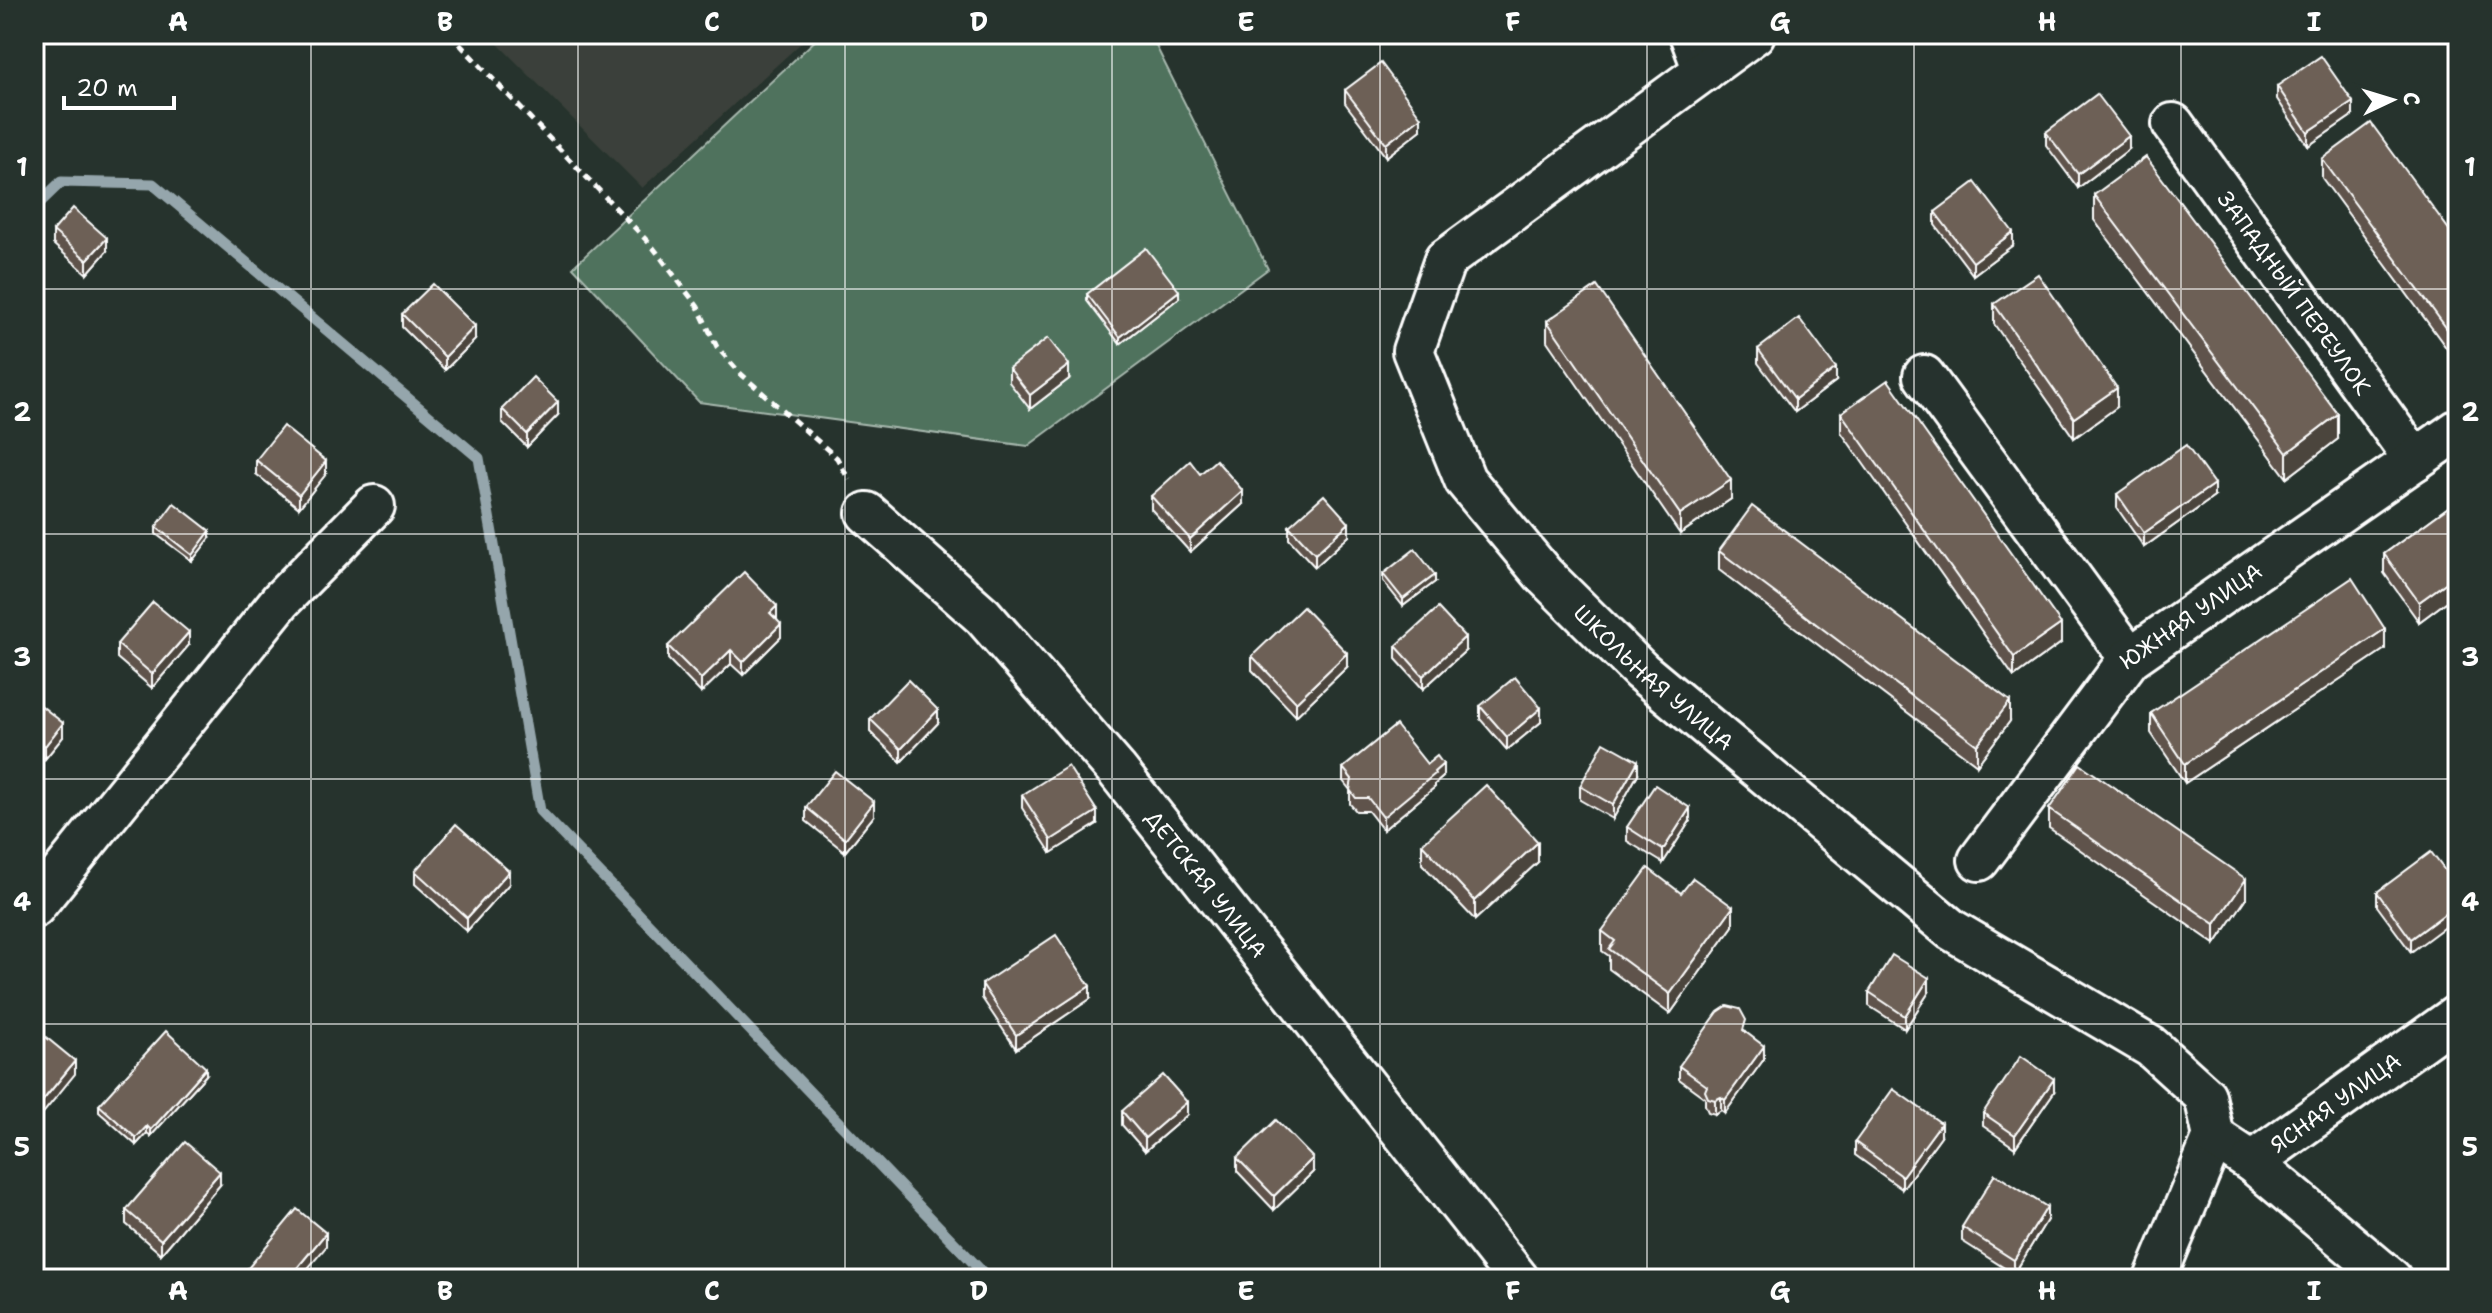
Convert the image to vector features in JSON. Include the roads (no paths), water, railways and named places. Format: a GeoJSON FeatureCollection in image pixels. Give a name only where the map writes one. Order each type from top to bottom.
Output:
{"type":"FeatureCollection","features":[{"type":"Feature","properties":{"kind":"street"},"geometry":{"type":"LineString","coordinates":[[1690,34],[1704,71]]}},
{"type":"Feature","properties":{"kind":"street","name":"ШКОЛЬНАЯ УЛИЦА"},"geometry":{"type":"LineString","coordinates":[[1754,34],[1445,260],[1413,351],[1465,480],[1544,575],[1641,671],[1952,930],[2151,1047],[2205,1096],[2214,1137]]}},
{"type":"Feature","properties":{"kind":"street","name":"ЗАПАДНЫЙ ПЕРЕУЛОК"},"geometry":{"type":"LineString","coordinates":[[2173,124],[2415,460]]}},
{"type":"Feature","properties":{"kind":"street"},"geometry":{"type":"LineString","coordinates":[[1924,376],[2130,658]]}},
{"type":"Feature","properties":{"kind":"street","name":"ЮЖНАЯ УЛИЦА"},"geometry":{"type":"LineString","coordinates":[[1979,860],[2130,658],[2458,430]]}},
{"type":"Feature","properties":{"kind":"street"},"geometry":{"type":"LineString","coordinates":[[34,907],[281,600],[374,506]]}},
{"type":"Feature","properties":{"kind":"street","name":"ДЕТСКАЯ УЛИЦА"},"geometry":{"type":"LineString","coordinates":[[867,513],[983,616],[1116,769],[1518,1279]]}},
{"type":"Feature","properties":{"kind":"street","name":"ЯСНАЯ УЛИЦА"},"geometry":{"type":"LineString","coordinates":[[2214,1137],[2252,1162],[2458,1015]]}},
{"type":"Feature","properties":{"kind":"street"},"geometry":{"type":"LineString","coordinates":[[2155,1279],[2214,1137]]}},
{"type":"Feature","properties":{"kind":"street"},"geometry":{"type":"LineString","coordinates":[[2252,1162],[2391,1279]]}},
{"type":"Feature","properties":{"kind":"waterway"},"geometry":{"type":"LineString","coordinates":[[34,208],[61,182],[153,184],[479,458],[540,811],[989,1279]]}}]}
